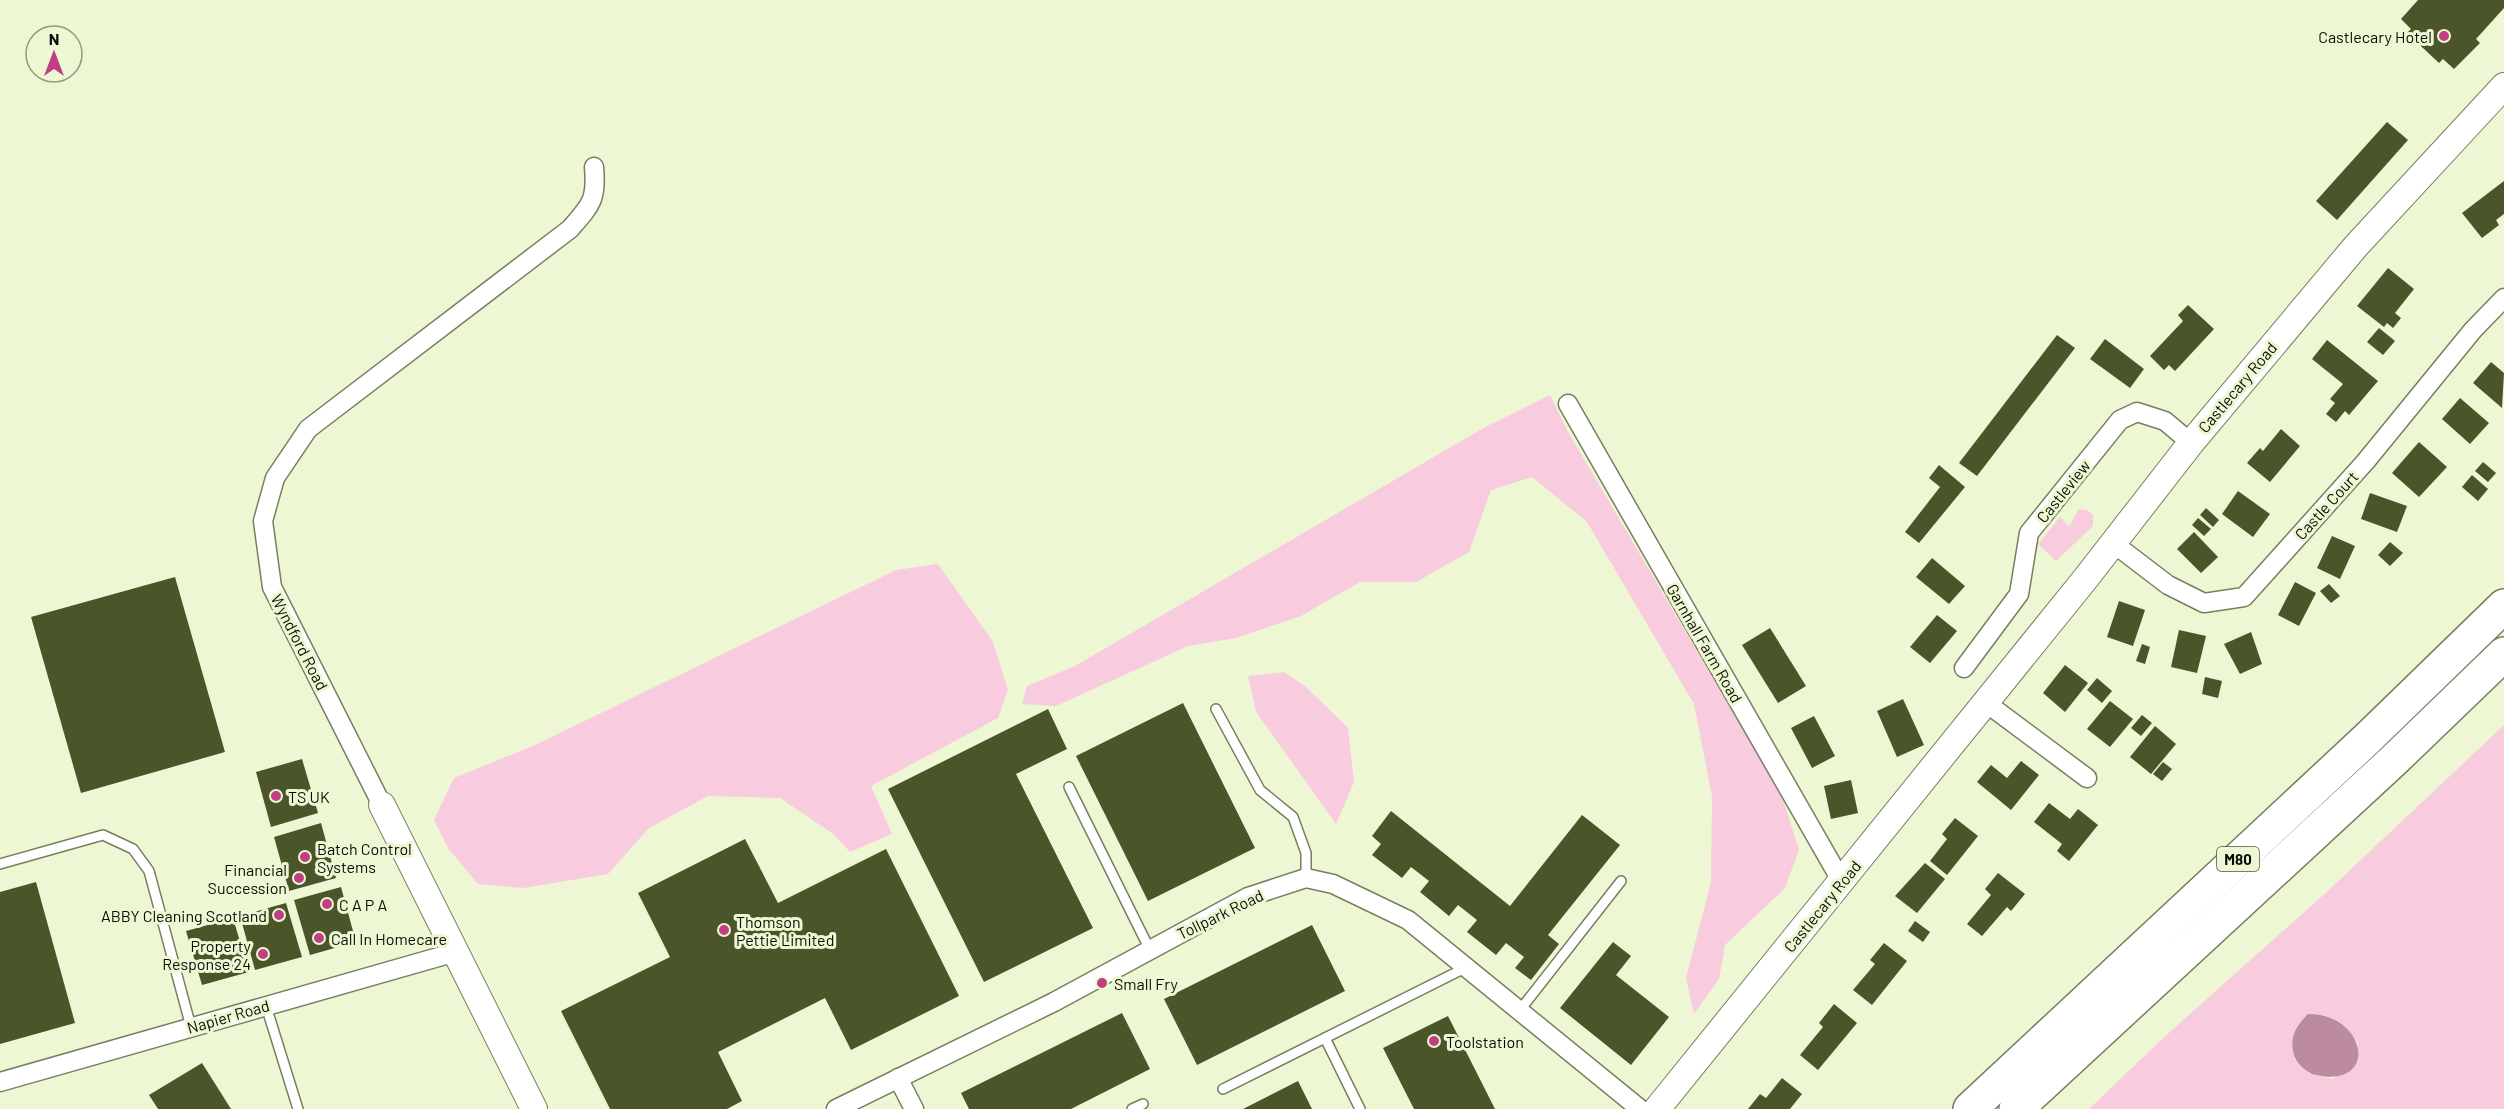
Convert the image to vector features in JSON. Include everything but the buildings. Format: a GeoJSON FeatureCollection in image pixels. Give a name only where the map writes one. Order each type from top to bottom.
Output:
{"type":"FeatureCollection","features":[{"type":"Feature","properties":{"kind":"highway","name":"M80"},"geometry":{"type":"LineString","coordinates":[[1970,1109],[2368,738],[2504,606]]}},
{"type":"Feature","properties":{"kind":"highway","name":"M80"},"geometry":{"type":"LineString","coordinates":[[2016,1109],[2394,760],[2504,654]]}},
{"type":"Feature","properties":{"kind":"main road","name":"Castlecary Road"},"geometry":{"type":"LineString","coordinates":[[1657,1109],[1842,882],[2191,443],[2356,246],[2504,86]]}},
{"type":"Feature","properties":{"kind":"main road","name":"Wyndford Road"},"geometry":{"type":"LineString","coordinates":[[382,806],[534,1109]]}},
{"type":"Feature","properties":{"kind":"street","name":"Wyndford Road"},"geometry":{"type":"LineString","coordinates":[[382,806],[272,587],[263,521],[275,478],[308,429],[570,229],[591,206],[595,185],[594,167]]}},
{"type":"Feature","properties":{"kind":"street","name":"Castle Court"},"geometry":{"type":"LineString","coordinates":[[2113,543],[2168,585],[2204,603],[2244,597],[2366,461],[2473,330],[2504,298]]}},
{"type":"Feature","properties":{"kind":"street","name":"Garnhall Farm Road"},"geometry":{"type":"LineString","coordinates":[[1568,404],[1842,882]]}},
{"type":"Feature","properties":{"kind":"street","name":"Castleview"},"geometry":{"type":"LineString","coordinates":[[1964,669],[2019,594],[2029,533],[2120,420],[2137,412],[2165,421],[2191,443]]}},
{"type":"Feature","properties":{"kind":"street"},"geometry":{"type":"LineString","coordinates":[[1985,702],[2087,778]]}},
{"type":"Feature","properties":{"kind":"street"},"geometry":{"type":"LineString","coordinates":[[1306,878],[1333,884],[1407,920],[1640,1109]]}},
{"type":"Feature","properties":{"kind":"street","name":"Tollpark Road"},"geometry":{"type":"LineString","coordinates":[[836,1109],[1054,1002],[1248,897],[1306,878]]}},
{"type":"Feature","properties":{"kind":"street","name":"Napier Road"},"geometry":{"type":"LineString","coordinates":[[0,1082],[456,952]]}},
{"type":"Feature","properties":{"kind":"street"},"geometry":{"type":"LineString","coordinates":[[898,1078],[914,1109]]}},
{"type":"Feature","properties":{"kind":"lane"},"geometry":{"type":"LineString","coordinates":[[1216,709],[1260,790],[1293,817],[1306,853],[1306,878]]}},
{"type":"Feature","properties":{"kind":"lane"},"geometry":{"type":"LineString","coordinates":[[1069,787],[1150,950]]}},
{"type":"Feature","properties":{"kind":"lane"},"geometry":{"type":"LineString","coordinates":[[0,864],[103,835],[133,849],[149,871],[191,1027]]}},
{"type":"Feature","properties":{"kind":"lane"},"geometry":{"type":"LineString","coordinates":[[1520,1010],[1621,881]]}},
{"type":"Feature","properties":{"kind":"lane"},"geometry":{"type":"LineString","coordinates":[[1223,1089],[1467,967]]}},
{"type":"Feature","properties":{"kind":"lane"},"geometry":{"type":"LineString","coordinates":[[266,1006],[298,1109]]}},
{"type":"Feature","properties":{"kind":"lane"},"geometry":{"type":"LineString","coordinates":[[1326,1038],[1360,1109]]}},
{"type":"Feature","properties":{"kind":"lane"},"geometry":{"type":"LineString","coordinates":[[1132,1109],[1143,1104]]}},
{"type":"Feature","properties":{"kind":"shaded area"},"geometry":{"type":"Polygon","coordinates":[[[1550,395],[1567,430],[1782,796],[1799,850],[1785,888],[1725,945],[1719,979],[1694,1014],[1686,978],[1711,882],[1712,796],[1694,704],[1587,522],[1532,477],[1491,490],[1469,552],[1416,582],[1360,582],[1301,616],[1236,638],[1188,646],[1056,706],[1022,704],[1027,686],[1075,666],[1487,426],[1550,395]]]}},
{"type":"Feature","properties":{"kind":"shaded area"},"geometry":{"type":"Polygon","coordinates":[[[2079,509],[2087,510],[2093,515],[2093,526],[2056,561],[2038,544],[2060,517],[2069,526],[2079,509]]]}},
{"type":"Feature","properties":{"kind":"shaded area"},"geometry":{"type":"Polygon","coordinates":[[[938,564],[993,642],[1008,690],[998,718],[871,786],[892,834],[850,852],[833,834],[780,798],[708,796],[649,828],[608,874],[523,888],[478,884],[448,848],[434,820],[454,778],[533,746],[896,570],[938,564]]]}},
{"type":"Feature","properties":{"kind":"shaded area"},"geometry":{"type":"Polygon","coordinates":[[[1284,672],[1305,686],[1348,728],[1354,782],[1336,824],[1256,712],[1248,676],[1284,672]]]}},
{"type":"Feature","properties":{"kind":"shaded area"},"geometry":{"type":"Polygon","coordinates":[[[2504,725],[2504,1109],[2089,1109],[2161,1040],[2331,888],[2504,725]],[[2344,1025],[2294,1058],[2310,1074],[2333,1079],[2358,1060],[2358,1043],[2344,1025]]]}},
{"type":"Feature","properties":{"kind":"shaded area"},"geometry":{"type":"Polygon","coordinates":[[[2308,1014],[2328,1017],[2343,1026],[2354,1037],[2358,1050],[2357,1062],[2350,1071],[2336,1076],[2316,1075],[2306,1070],[2297,1061],[2292,1043],[2293,1037],[2308,1014]]]}},
{"type":"Feature","properties":{"kind":"place","name":"Castlecary Hotel"},"geometry":{"type":"Point","coordinates":[2444,36]}},
{"type":"Feature","properties":{"kind":"place","name":"TS UK"},"geometry":{"type":"Point","coordinates":[276,796]}},
{"type":"Feature","properties":{"kind":"place","name":"Batch Control Systems"},"geometry":{"type":"Point","coordinates":[305,857]}},
{"type":"Feature","properties":{"kind":"place","name":"Financial Succession"},"geometry":{"type":"Point","coordinates":[299,878]}},
{"type":"Feature","properties":{"kind":"place","name":"C A P A"},"geometry":{"type":"Point","coordinates":[327,904]}},
{"type":"Feature","properties":{"kind":"place","name":"ABBY Cleaning Scotland"},"geometry":{"type":"Point","coordinates":[279,915]}},
{"type":"Feature","properties":{"kind":"place","name":"Thomson Pettie Limited"},"geometry":{"type":"Point","coordinates":[724,930]}},
{"type":"Feature","properties":{"kind":"place","name":"Call In Homecare"},"geometry":{"type":"Point","coordinates":[319,938]}},
{"type":"Feature","properties":{"kind":"place","name":"Property Response 24"},"geometry":{"type":"Point","coordinates":[263,954]}},
{"type":"Feature","properties":{"kind":"place","name":"Small Fry"},"geometry":{"type":"Point","coordinates":[1102,983]}},
{"type":"Feature","properties":{"kind":"place","name":"Toolstation"},"geometry":{"type":"Point","coordinates":[1434,1041]}}]}
